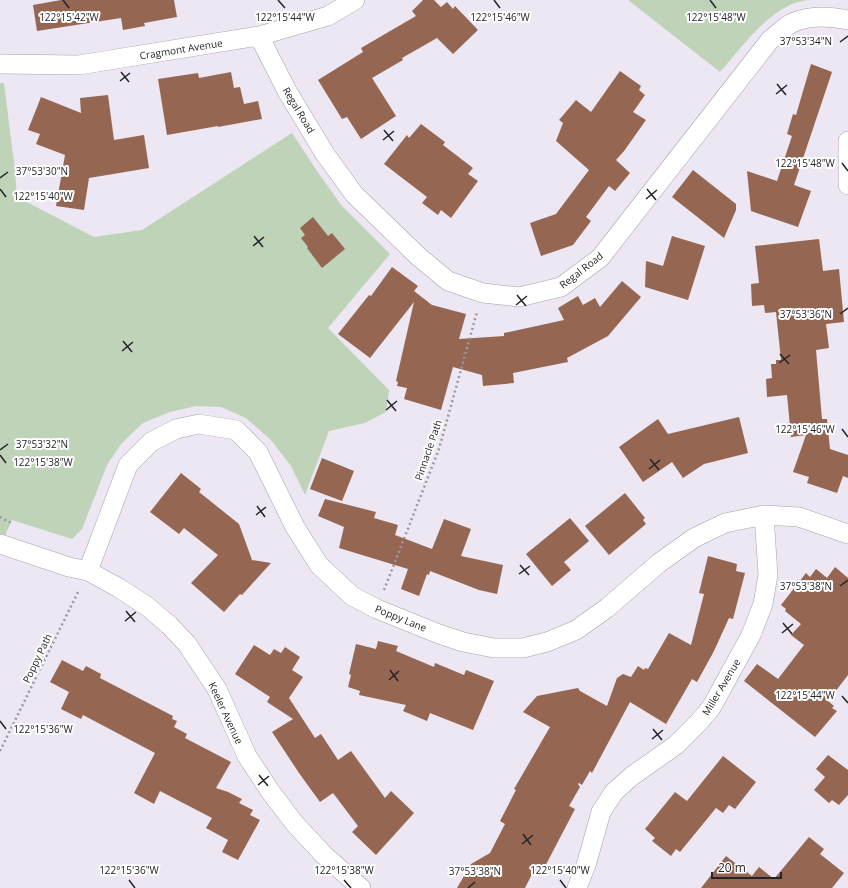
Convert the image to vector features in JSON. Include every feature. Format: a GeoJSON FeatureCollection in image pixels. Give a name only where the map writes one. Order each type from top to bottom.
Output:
{"type":"FeatureCollection","features":[{"type":"Feature","properties":{"kind":"street","name":"Cragmont Avenue"},"geometry":{"type":"LineString","coordinates":[[0,64],[79,65],[259,36],[328,16],[355,0]]}},
{"type":"Feature","properties":{"kind":"street","name":"Regal Road"},"geometry":{"type":"LineString","coordinates":[[259,36],[287,91],[325,154],[354,194],[419,257],[448,281],[483,293],[519,297],[562,287],[600,258],[770,40],[792,23],[816,16],[834,17],[848,20]]}},
{"type":"Feature","properties":{"kind":"street"},"geometry":{"type":"LineString","coordinates":[[848,142],[848,185]]}},
{"type":"Feature","properties":{"kind":"street","name":"Poppy Lane"},"geometry":{"type":"LineString","coordinates":[[88,571],[128,465],[151,442],[176,429],[199,424],[236,430],[258,452],[295,527],[319,565],[352,596],[377,609],[439,634],[463,642],[494,648],[523,648],[546,642],[576,630],[607,608],[659,563],[694,538],[725,523],[764,515],[799,517],[848,534]]}},
{"type":"Feature","properties":{"kind":"street","name":"Miller Avenue"},"geometry":{"type":"LineString","coordinates":[[577,888],[587,862],[601,812],[614,792],[632,776],[676,745],[698,723],[711,708],[751,635],[763,604],[768,575],[764,515]]}},
{"type":"Feature","properties":{"kind":"street","name":"Keeler Avenue"},"geometry":{"type":"LineString","coordinates":[[0,544],[69,567],[88,571],[148,607],[169,625],[187,644],[217,689],[247,756],[270,791],[295,824],[319,850],[361,888]]}},
{"type":"Feature","properties":{"kind":"path","name":"Pinnacle Path"},"geometry":{"type":"LineString","coordinates":[[377,609],[439,449],[483,293]]}},
{"type":"Feature","properties":{"kind":"path"},"geometry":{"type":"LineString","coordinates":[[0,517],[10,523]]}},
{"type":"Feature","properties":{"kind":"path","name":"Poppy Path"},"geometry":{"type":"LineString","coordinates":[[0,751],[88,571]]}},
{"type":"Feature","properties":{"kind":"green space"},"geometry":{"type":"Polygon","coordinates":[[[628,0],[808,0],[790,5],[770,18],[752,35],[720,72],[628,0]]]}},
{"type":"Feature","properties":{"kind":"green space"},"geometry":{"type":"Polygon","coordinates":[[[0,83],[4,83],[17,197],[94,237],[142,230],[292,133],[342,206],[390,254],[328,328],[389,390],[386,412],[365,423],[329,431],[305,495],[291,466],[271,440],[246,418],[221,407],[196,406],[170,412],[143,423],[121,444],[107,465],[82,529],[72,539],[12,520],[3,540],[0,539],[0,83]]]}},
{"type":"Feature","properties":{"kind":"building"},"geometry":{"type":"Polygon","coordinates":[[[61,0],[174,0],[177,17],[144,23],[145,26],[123,30],[121,18],[37,31],[33,5],[61,0]]]}},
{"type":"Feature","properties":{"kind":"building"},"geometry":{"type":"Polygon","coordinates":[[[423,0],[434,0],[441,7],[447,2],[453,9],[455,6],[478,30],[453,54],[437,38],[402,58],[403,60],[372,78],[396,116],[361,139],[347,117],[342,119],[318,80],[363,52],[361,48],[416,16],[412,11],[423,0]]]}},
{"type":"Feature","properties":{"kind":"building"},"geometry":{"type":"Polygon","coordinates":[[[811,64],[832,72],[794,185],[811,191],[798,227],[751,211],[747,171],[777,181],[792,136],[787,134],[793,114],[796,115],[811,64]]]}},
{"type":"Feature","properties":{"kind":"building"},"geometry":{"type":"Polygon","coordinates":[[[620,71],[641,86],[639,90],[645,95],[633,112],[646,120],[616,160],[630,173],[615,191],[609,186],[586,217],[591,221],[573,245],[541,256],[530,223],[556,214],[589,170],[556,141],[563,123],[559,120],[576,100],[591,112],[620,71]]]}},
{"type":"Feature","properties":{"kind":"building"},"geometry":{"type":"Polygon","coordinates":[[[231,72],[234,88],[240,87],[244,104],[258,101],[262,119],[167,135],[158,79],[198,73],[199,78],[231,72]]]}},
{"type":"Feature","properties":{"kind":"building"},"geometry":{"type":"Polygon","coordinates":[[[108,95],[114,140],[144,135],[149,168],[89,178],[84,210],[56,206],[65,155],[36,144],[40,134],[28,130],[41,97],[81,113],[80,98],[108,95]]]}},
{"type":"Feature","properties":{"kind":"building"},"geometry":{"type":"Polygon","coordinates":[[[421,124],[445,142],[443,145],[473,168],[468,174],[478,181],[451,218],[441,210],[438,215],[422,203],[427,197],[384,164],[407,135],[409,138],[421,124]]]}},
{"type":"Feature","properties":{"kind":"building"},"geometry":{"type":"Polygon","coordinates":[[[693,170],[736,204],[736,210],[724,238],[672,197],[693,170]]]}},
{"type":"Feature","properties":{"kind":"building"},"geometry":{"type":"Polygon","coordinates":[[[313,217],[328,236],[332,233],[345,249],[322,268],[301,238],[305,235],[300,228],[313,217]]]}},
{"type":"Feature","properties":{"kind":"building"},"geometry":{"type":"Polygon","coordinates":[[[672,236],[705,246],[688,300],[645,287],[646,261],[663,266],[672,236]]]}},
{"type":"Feature","properties":{"kind":"building"},"geometry":{"type":"Polygon","coordinates":[[[819,239],[823,271],[839,269],[844,322],[826,324],[829,348],[816,350],[822,419],[827,419],[830,449],[848,455],[848,478],[843,476],[837,493],[807,483],[809,477],[793,472],[806,435],[791,437],[787,395],[767,397],[766,379],[772,378],[771,364],[776,364],[776,360],[781,360],[776,312],[765,313],[764,305],[752,306],[751,284],[759,283],[755,246],[819,239]]]}},
{"type":"Feature","properties":{"kind":"building"},"geometry":{"type":"Polygon","coordinates":[[[392,267],[418,286],[414,291],[432,305],[466,314],[459,339],[504,336],[504,333],[564,320],[558,308],[578,296],[583,305],[595,298],[600,307],[622,281],[641,297],[608,336],[567,358],[568,362],[513,373],[514,383],[483,386],[482,375],[453,367],[441,410],[404,399],[407,388],[397,386],[398,382],[396,381],[414,302],[370,358],[338,334],[369,295],[371,296],[392,267]]]}},
{"type":"Feature","properties":{"kind":"building"},"geometry":{"type":"Polygon","coordinates":[[[739,417],[748,453],[704,464],[683,478],[672,462],[643,482],[619,447],[658,419],[668,434],[739,417]]]}},
{"type":"Feature","properties":{"kind":"building"},"geometry":{"type":"Polygon","coordinates":[[[322,458],[354,471],[342,501],[310,489],[322,458]]]}},
{"type":"Feature","properties":{"kind":"building"},"geometry":{"type":"Polygon","coordinates":[[[181,473],[201,489],[199,492],[239,524],[252,560],[271,563],[242,595],[240,594],[224,612],[191,583],[218,555],[184,528],[179,534],[150,512],[181,473]]]}},
{"type":"Feature","properties":{"kind":"building"},"geometry":{"type":"Polygon","coordinates":[[[625,493],[645,518],[643,520],[646,524],[609,555],[585,526],[625,493]]]}},
{"type":"Feature","properties":{"kind":"building"},"geometry":{"type":"Polygon","coordinates":[[[325,499],[376,512],[374,518],[398,525],[395,535],[432,549],[444,519],[471,529],[461,556],[503,565],[497,594],[479,590],[430,571],[429,575],[427,574],[419,596],[401,589],[408,569],[339,548],[344,527],[318,516],[325,499]]]}},
{"type":"Feature","properties":{"kind":"building"},"geometry":{"type":"Polygon","coordinates":[[[570,518],[589,541],[564,562],[571,570],[552,586],[526,554],[570,518]]]}},
{"type":"Feature","properties":{"kind":"building"},"geometry":{"type":"Polygon","coordinates":[[[708,556],[737,564],[736,571],[745,573],[733,619],[729,618],[714,651],[697,682],[692,679],[666,724],[630,702],[592,773],[590,771],[582,785],[579,783],[578,784],[580,787],[569,806],[575,809],[540,876],[533,872],[525,888],[457,888],[471,864],[490,853],[505,824],[500,821],[516,790],[514,789],[550,727],[523,712],[537,696],[578,688],[580,691],[607,706],[617,678],[623,674],[631,677],[638,666],[644,670],[645,668],[648,669],[669,633],[691,645],[704,594],[699,593],[708,556]]]}},
{"type":"Feature","properties":{"kind":"building"},"geometry":{"type":"Polygon","coordinates":[[[835,567],[848,578],[848,675],[828,701],[834,706],[832,708],[837,711],[815,737],[744,681],[757,664],[778,679],[804,645],[791,635],[801,624],[785,611],[786,609],[781,605],[806,573],[810,577],[816,569],[827,578],[835,567]]]}},
{"type":"Feature","properties":{"kind":"building"},"geometry":{"type":"Polygon","coordinates":[[[378,641],[398,646],[396,651],[434,667],[435,663],[464,675],[466,670],[494,681],[473,730],[430,713],[427,721],[403,711],[406,705],[359,695],[360,691],[348,687],[351,675],[349,674],[356,644],[376,649],[378,641]]]}},
{"type":"Feature","properties":{"kind":"building"},"geometry":{"type":"Polygon","coordinates":[[[254,645],[270,655],[274,649],[281,653],[285,647],[300,657],[292,670],[303,677],[289,698],[315,738],[321,734],[338,760],[351,751],[385,798],[391,791],[414,813],[376,855],[352,832],[358,826],[333,793],[320,802],[272,732],[293,719],[267,702],[270,697],[235,674],[254,645]]]}},
{"type":"Feature","properties":{"kind":"building"},"geometry":{"type":"Polygon","coordinates":[[[62,660],[83,671],[86,666],[101,674],[100,678],[173,716],[172,719],[177,721],[174,727],[187,734],[185,738],[231,762],[216,788],[242,799],[239,803],[253,810],[250,815],[260,820],[238,860],[222,852],[228,840],[206,828],[212,818],[160,791],[154,804],[134,793],[155,753],[83,715],[81,719],[61,709],[69,692],[50,682],[62,660]]]}},
{"type":"Feature","properties":{"kind":"building"},"geometry":{"type":"Polygon","coordinates":[[[828,755],[848,770],[848,795],[839,805],[832,800],[829,803],[814,790],[825,777],[816,769],[828,755]]]}},
{"type":"Feature","properties":{"kind":"building"},"geometry":{"type":"Polygon","coordinates":[[[723,756],[756,782],[735,809],[729,805],[723,813],[716,808],[680,852],[676,849],[671,856],[652,841],[655,838],[645,829],[675,792],[687,801],[723,756]]]}},
{"type":"Feature","properties":{"kind":"building"},"geometry":{"type":"Polygon","coordinates":[[[809,837],[824,849],[820,854],[844,873],[832,888],[701,888],[726,856],[752,876],[759,867],[774,879],[809,837]]]}}]}
